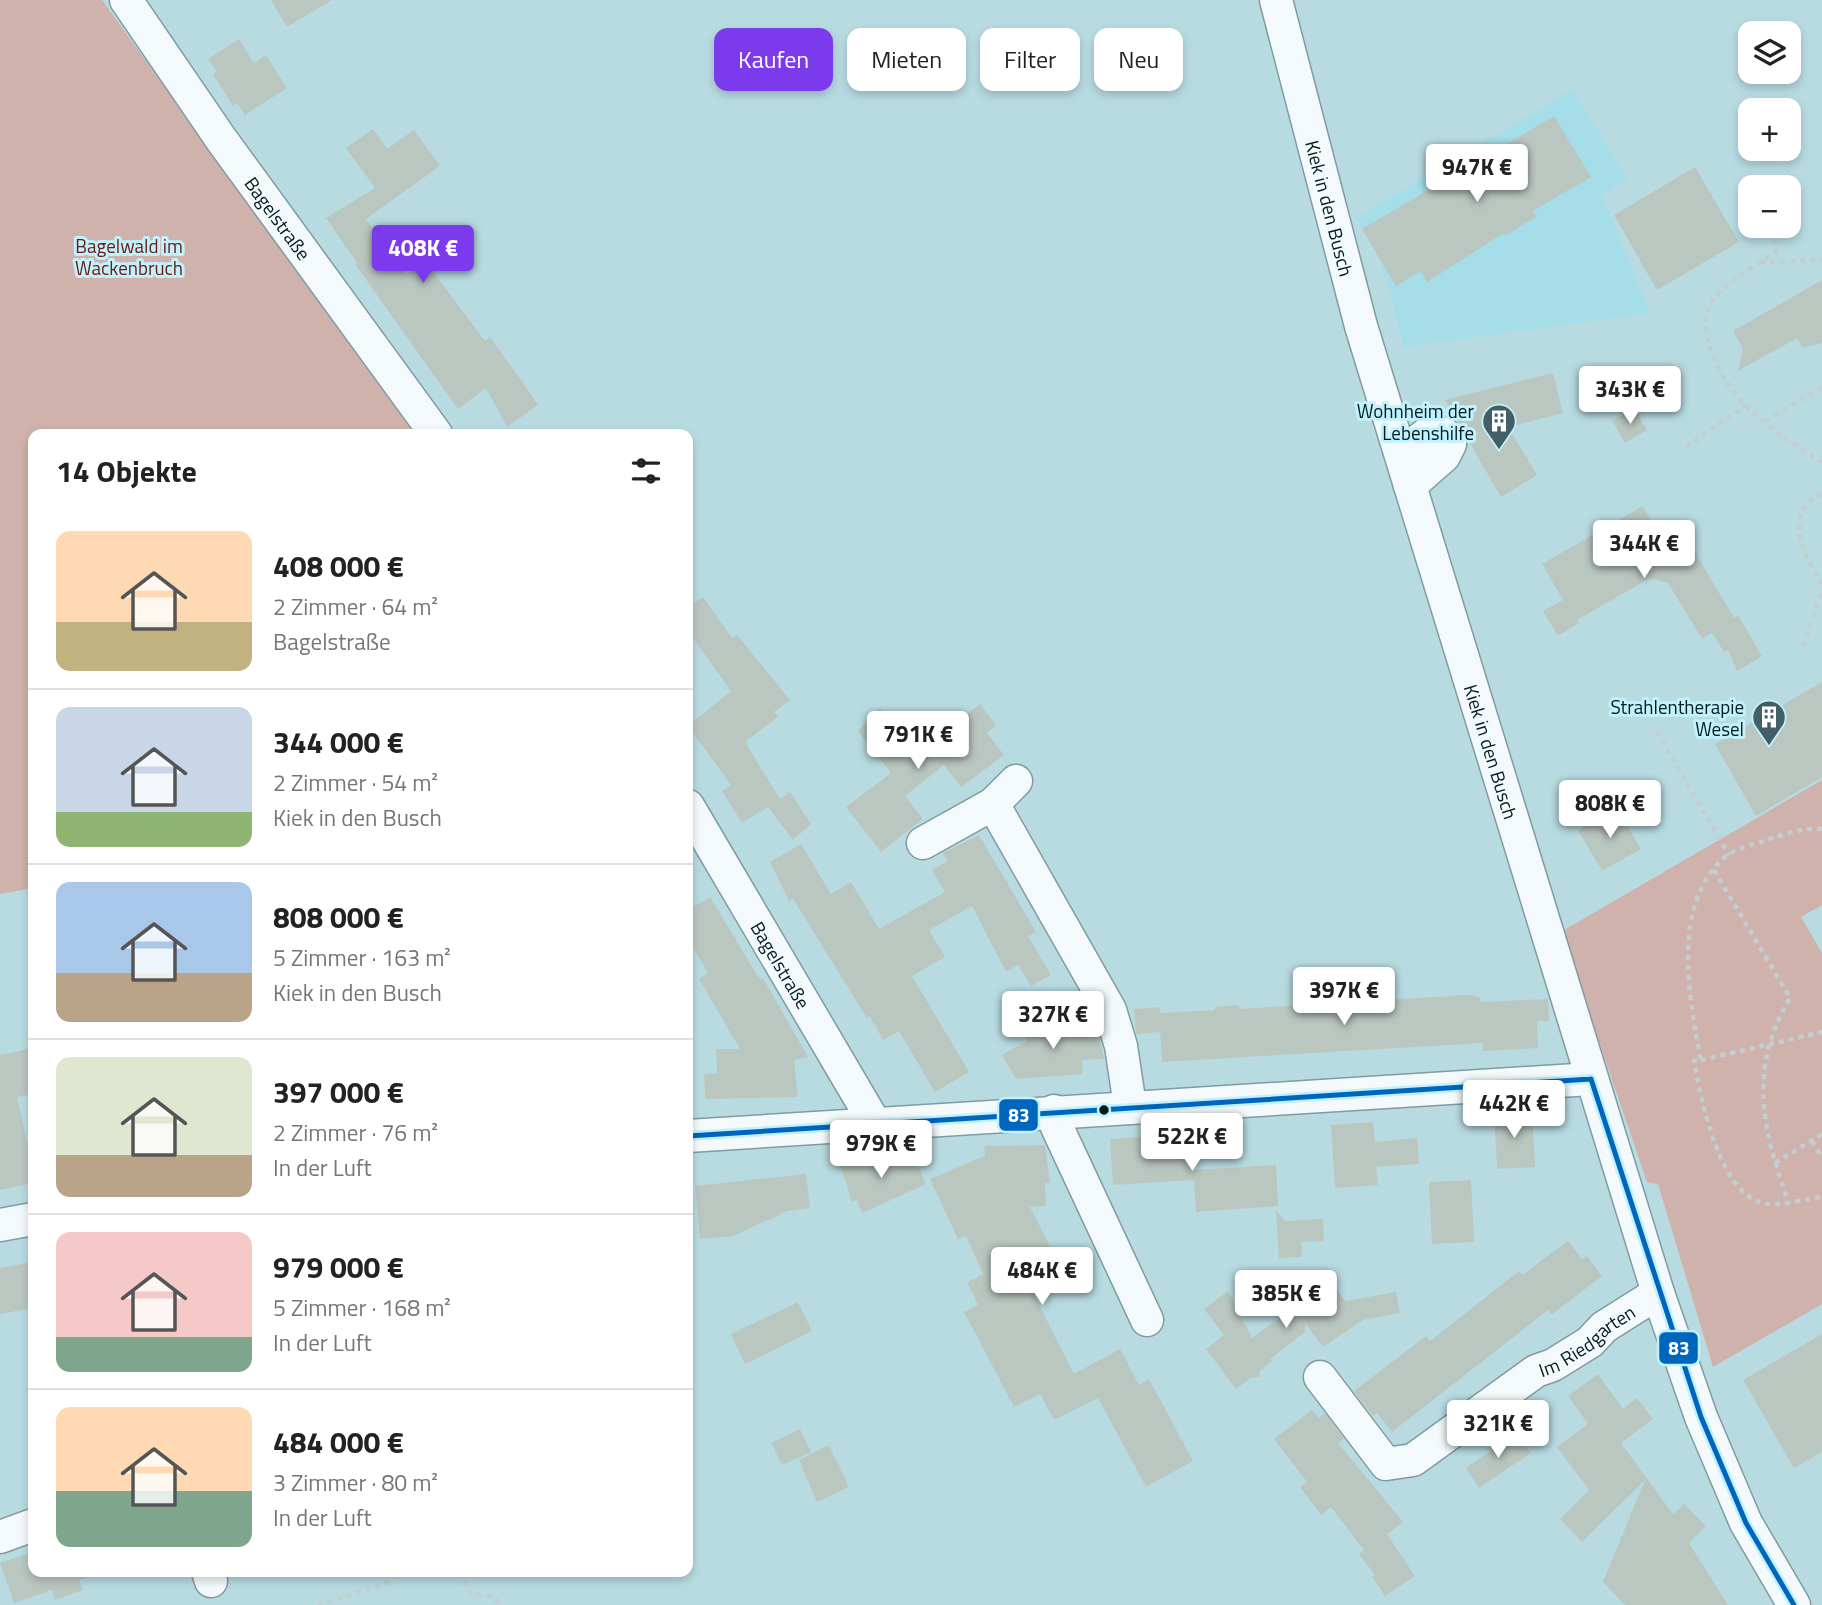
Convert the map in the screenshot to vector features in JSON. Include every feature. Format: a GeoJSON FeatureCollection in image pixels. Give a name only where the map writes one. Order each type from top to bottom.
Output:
{"type":"FeatureCollection","features":[{"type":"Feature","properties":{"kind":"street","name":"Bagelstraße"},"geometry":{"type":"LineString","coordinates":[[126,0],[221,139],[432,429]]}},
{"type":"Feature","properties":{"kind":"street","name":"Kiek in den Busch"},"geometry":{"type":"LineString","coordinates":[[1276,0],[1361,326],[1658,1293],[1701,1418],[1746,1524],[1794,1605]]}},
{"type":"Feature","properties":{"kind":"street"},"geometry":{"type":"LineString","coordinates":[[1401,454],[1432,430],[1444,434],[1450,444],[1444,457],[1410,486]]}},
{"type":"Feature","properties":{"kind":"street"},"geometry":{"type":"LineString","coordinates":[[923,843],[993,804],[1016,781]]}},
{"type":"Feature","properties":{"kind":"street"},"geometry":{"type":"LineString","coordinates":[[993,804],[1110,1010],[1121,1046],[1130,1106]]}},
{"type":"Feature","properties":{"kind":"street","name":"Bagelstraße"},"geometry":{"type":"LineString","coordinates":[[693,815],[873,1122]]}},
{"type":"Feature","properties":{"kind":"street"},"geometry":{"type":"LineString","coordinates":[[693,1136],[873,1122],[1591,1079]]}},
{"type":"Feature","properties":{"kind":"street"},"geometry":{"type":"LineString","coordinates":[[1054,1111],[1057,1127],[1147,1320]]}},
{"type":"Feature","properties":{"kind":"street"},"geometry":{"type":"LineString","coordinates":[[0,1225],[28,1220]]}},
{"type":"Feature","properties":{"kind":"street","name":"Im Riedgarten"},"geometry":{"type":"LineString","coordinates":[[1320,1377],[1385,1464],[1420,1470],[1536,1371],[1553,1365],[1590,1342],[1604,1327],[1658,1293]]}},
{"type":"Feature","properties":{"kind":"street"},"geometry":{"type":"LineString","coordinates":[[0,1537],[28,1527]]}},
{"type":"Feature","properties":{"kind":"path"},"geometry":{"type":"LineString","coordinates":[[1775,239],[1776,251],[1729,283],[1716,296],[1708,310],[1706,327],[1710,347],[1733,392],[1766,421],[1822,462]]}},
{"type":"Feature","properties":{"kind":"path"},"geometry":{"type":"LineString","coordinates":[[1761,262],[1822,260]]}},
{"type":"Feature","properties":{"kind":"path"},"geometry":{"type":"LineString","coordinates":[[1766,421],[1822,387]]}},
{"type":"Feature","properties":{"kind":"path"},"geometry":{"type":"LineString","coordinates":[[1686,447],[1746,405]]}},
{"type":"Feature","properties":{"kind":"path"},"geometry":{"type":"LineString","coordinates":[[1803,646],[1822,588],[1802,549],[1798,534],[1806,505],[1822,494]]}},
{"type":"Feature","properties":{"kind":"path"},"geometry":{"type":"LineString","coordinates":[[1657,732],[1729,855]]}},
{"type":"Feature","properties":{"kind":"path"},"geometry":{"type":"LineString","coordinates":[[1701,1060],[1691,1006],[1688,946],[1698,900],[1714,870],[1729,855],[1776,837],[1822,829]]}},
{"type":"Feature","properties":{"kind":"path"},"geometry":{"type":"LineString","coordinates":[[1714,870],[1790,998],[1768,1043],[1763,1100],[1766,1132],[1788,1201]]}},
{"type":"Feature","properties":{"kind":"path"},"geometry":{"type":"LineString","coordinates":[[1822,1032],[1694,1061],[1715,1142],[1728,1171],[1745,1193],[1768,1204],[1822,1197]]}},
{"type":"Feature","properties":{"kind":"path"},"geometry":{"type":"LineString","coordinates":[[1775,1163],[1822,1134]]}},
{"type":"Feature","properties":{"kind":"path"},"geometry":{"type":"LineString","coordinates":[[1812,1140],[1822,1158]]}},
{"type":"Feature","properties":{"kind":"path"},"geometry":{"type":"LineString","coordinates":[[318,1605],[385,1584],[394,1577]]}},
{"type":"Feature","properties":{"kind":"path"},"geometry":{"type":"LineString","coordinates":[[463,1577],[470,1594],[491,1596],[502,1605]]}},
{"type":"Feature","properties":{"kind":"shaded area"},"geometry":{"type":"Polygon","coordinates":[[[1573,89],[1627,179],[1602,195],[1650,313],[1404,347],[1381,261],[1356,218],[1573,89]]]}},
{"type":"Feature","properties":{"kind":"green space","name":"Bagelwald im Wackenbruch"},"geometry":{"type":"Polygon","coordinates":[[[0,0],[102,0],[413,429],[28,429],[28,889],[0,894],[0,0]]]}},
{"type":"Feature","properties":{"kind":"green space"},"geometry":{"type":"Polygon","coordinates":[[[1822,780],[1822,905],[1801,917],[1822,953],[1822,1304],[1713,1367],[1658,1184],[1647,1182],[1594,1027],[1588,1029],[1559,933],[1822,780]]]}},
{"type":"Feature","properties":{"kind":"building"},"geometry":{"type":"Polygon","coordinates":[[[271,0],[332,0],[287,27],[271,0]]]}},
{"type":"Feature","properties":{"kind":"building"},"geometry":{"type":"Polygon","coordinates":[[[239,39],[254,63],[266,55],[287,88],[245,115],[237,103],[233,106],[213,74],[217,71],[208,59],[239,39]]]}},
{"type":"Feature","properties":{"kind":"building"},"geometry":{"type":"Polygon","coordinates":[[[1554,116],[1591,177],[1533,211],[1536,217],[1505,236],[1504,233],[1427,282],[1421,271],[1396,286],[1362,229],[1554,116]]]}},
{"type":"Feature","properties":{"kind":"building"},"geometry":{"type":"Polygon","coordinates":[[[373,129],[387,149],[414,130],[440,166],[366,219],[406,274],[425,261],[485,341],[490,337],[524,384],[538,405],[507,427],[486,388],[458,409],[355,264],[357,263],[326,218],[375,188],[346,148],[373,129]]]}},
{"type":"Feature","properties":{"kind":"building"},"geometry":{"type":"Polygon","coordinates":[[[1695,167],[1739,242],[1657,290],[1614,215],[1695,167]]]}},
{"type":"Feature","properties":{"kind":"building"},"geometry":{"type":"Polygon","coordinates":[[[1822,280],[1822,343],[1803,348],[1797,338],[1738,371],[1743,349],[1733,331],[1822,280]]]}},
{"type":"Feature","properties":{"kind":"building","name":"Wohnheim der Lebenshilfe"},"geometry":{"type":"Polygon","coordinates":[[[1553,373],[1563,413],[1508,427],[1537,475],[1501,497],[1445,400],[1553,373]]]}},
{"type":"Feature","properties":{"kind":"building"},"geometry":{"type":"Polygon","coordinates":[[[1634,408],[1647,430],[1625,443],[1612,421],[1634,408]]]}},
{"type":"Feature","properties":{"kind":"building"},"geometry":{"type":"Polygon","coordinates":[[[1643,506],[1657,531],[1673,522],[1676,527],[1679,525],[1734,618],[1738,615],[1762,656],[1737,671],[1728,650],[1724,652],[1712,633],[1702,639],[1668,583],[1650,578],[1577,620],[1579,623],[1558,636],[1543,611],[1563,600],[1542,564],[1643,506]]]}},
{"type":"Feature","properties":{"kind":"building"},"geometry":{"type":"Polygon","coordinates":[[[703,597],[732,638],[737,635],[790,700],[774,712],[778,717],[745,742],[780,799],[790,792],[811,824],[793,840],[768,807],[742,823],[722,791],[731,785],[693,733],[693,722],[731,691],[693,638],[693,604],[703,597]]]}},
{"type":"Feature","properties":{"kind":"building","name":"Strahlentherapie Wesel"},"geometry":{"type":"Polygon","coordinates":[[[1822,682],[1822,777],[1756,816],[1715,744],[1822,682]]]}},
{"type":"Feature","properties":{"kind":"building"},"geometry":{"type":"Polygon","coordinates":[[[980,704],[996,725],[987,733],[1004,755],[961,787],[944,765],[905,796],[923,819],[881,852],[846,807],[891,773],[858,731],[880,708],[914,755],[980,704]]]}},
{"type":"Feature","properties":{"kind":"building"},"geometry":{"type":"Polygon","coordinates":[[[1617,808],[1641,849],[1602,871],[1578,830],[1617,808]]]}},
{"type":"Feature","properties":{"kind":"building"},"geometry":{"type":"Polygon","coordinates":[[[979,835],[1036,932],[1028,936],[1051,975],[1031,986],[1018,965],[1006,972],[972,906],[929,930],[945,957],[912,976],[969,1072],[935,1092],[899,1031],[883,1040],[870,1016],[867,1018],[793,899],[789,901],[770,862],[801,844],[831,894],[851,882],[879,929],[945,892],[932,870],[948,861],[943,853],[979,835]]]}},
{"type":"Feature","properties":{"kind":"building"},"geometry":{"type":"Polygon","coordinates":[[[710,897],[760,980],[763,978],[808,1057],[794,1060],[798,1097],[705,1099],[704,1074],[717,1073],[716,1049],[740,1049],[699,979],[708,973],[693,947],[693,907],[710,897]]]}},
{"type":"Feature","properties":{"kind":"building"},"geometry":{"type":"Polygon","coordinates":[[[1467,995],[1480,997],[1481,1002],[1548,999],[1549,1021],[1537,1021],[1538,1048],[1483,1051],[1483,1043],[1162,1062],[1160,1032],[1136,1034],[1134,1009],[1160,1007],[1160,1013],[1215,1010],[1215,1007],[1239,1005],[1239,1009],[1467,995]]]}},
{"type":"Feature","properties":{"kind":"building"},"geometry":{"type":"Polygon","coordinates":[[[1080,1022],[1081,1037],[1099,1036],[1104,1059],[1082,1060],[1083,1074],[1016,1079],[1002,1055],[1027,1041],[1026,1025],[1080,1022]]]}},
{"type":"Feature","properties":{"kind":"building"},"geometry":{"type":"Polygon","coordinates":[[[28,1049],[28,1095],[17,1097],[28,1142],[28,1184],[0,1190],[0,1055],[28,1049]]]}},
{"type":"Feature","properties":{"kind":"building"},"geometry":{"type":"Polygon","coordinates":[[[1532,1112],[1535,1167],[1497,1169],[1494,1114],[1532,1112]]]}},
{"type":"Feature","properties":{"kind":"building"},"geometry":{"type":"Polygon","coordinates":[[[1373,1122],[1375,1142],[1417,1138],[1419,1164],[1376,1167],[1378,1185],[1335,1188],[1331,1125],[1373,1122]]]}},
{"type":"Feature","properties":{"kind":"building"},"geometry":{"type":"Polygon","coordinates":[[[1192,1133],[1194,1170],[1276,1165],[1278,1206],[1196,1212],[1194,1180],[1113,1185],[1110,1139],[1192,1133]]]}},
{"type":"Feature","properties":{"kind":"building"},"geometry":{"type":"Polygon","coordinates":[[[1045,1145],[1050,1183],[1045,1183],[1046,1206],[1030,1207],[1064,1274],[1032,1291],[1074,1374],[1120,1349],[1139,1385],[1149,1379],[1193,1461],[1146,1487],[1098,1398],[1054,1420],[1040,1394],[1014,1407],[964,1312],[978,1305],[967,1282],[983,1274],[966,1236],[958,1239],[930,1179],[985,1156],[984,1146],[1045,1145]]]}},
{"type":"Feature","properties":{"kind":"building"},"geometry":{"type":"Polygon","coordinates":[[[912,1152],[926,1184],[862,1213],[857,1200],[852,1202],[840,1165],[869,1155],[874,1169],[912,1152]]]}},
{"type":"Feature","properties":{"kind":"building"},"geometry":{"type":"Polygon","coordinates":[[[806,1174],[810,1208],[787,1211],[734,1236],[700,1239],[695,1186],[806,1174]]]}},
{"type":"Feature","properties":{"kind":"building"},"geometry":{"type":"Polygon","coordinates":[[[1471,1180],[1474,1242],[1432,1244],[1429,1182],[1471,1180]]]}},
{"type":"Feature","properties":{"kind":"building"},"geometry":{"type":"Polygon","coordinates":[[[1276,1210],[1285,1221],[1323,1219],[1324,1241],[1301,1242],[1302,1257],[1279,1258],[1276,1210]]]}},
{"type":"Feature","properties":{"kind":"building"},"geometry":{"type":"Polygon","coordinates":[[[1568,1241],[1582,1259],[1587,1256],[1602,1276],[1551,1315],[1548,1310],[1392,1432],[1377,1413],[1373,1416],[1354,1391],[1426,1336],[1430,1341],[1519,1271],[1522,1275],[1568,1241]]]}},
{"type":"Feature","properties":{"kind":"building"},"geometry":{"type":"Polygon","coordinates":[[[28,1263],[28,1309],[0,1314],[0,1268],[28,1263]]]}},
{"type":"Feature","properties":{"kind":"building"},"geometry":{"type":"Polygon","coordinates":[[[1336,1289],[1345,1301],[1396,1292],[1400,1313],[1363,1320],[1323,1347],[1305,1323],[1305,1332],[1270,1359],[1272,1361],[1260,1371],[1259,1377],[1252,1377],[1236,1389],[1206,1349],[1224,1335],[1204,1309],[1228,1291],[1252,1338],[1295,1307],[1301,1315],[1336,1289]]]}},
{"type":"Feature","properties":{"kind":"building"},"geometry":{"type":"Polygon","coordinates":[[[798,1302],[812,1331],[745,1364],[731,1334],[798,1302]]]}},
{"type":"Feature","properties":{"kind":"building"},"geometry":{"type":"Polygon","coordinates":[[[1822,1334],[1822,1452],[1794,1468],[1743,1380],[1822,1334]]]}},
{"type":"Feature","properties":{"kind":"building"},"geometry":{"type":"Polygon","coordinates":[[[1598,1374],[1623,1409],[1637,1398],[1653,1419],[1621,1443],[1673,1514],[1684,1504],[1706,1526],[1689,1543],[1728,1605],[1625,1605],[1603,1582],[1645,1480],[1582,1542],[1560,1519],[1589,1490],[1557,1447],[1588,1424],[1568,1396],[1598,1374]]]}},
{"type":"Feature","properties":{"kind":"building"},"geometry":{"type":"Polygon","coordinates":[[[1312,1410],[1319,1418],[1325,1413],[1344,1439],[1338,1443],[1403,1522],[1387,1534],[1415,1576],[1385,1596],[1372,1577],[1375,1575],[1359,1554],[1364,1550],[1331,1507],[1321,1515],[1300,1487],[1307,1482],[1274,1439],[1312,1410]]]}},
{"type":"Feature","properties":{"kind":"building"},"geometry":{"type":"Polygon","coordinates":[[[800,1429],[811,1452],[782,1465],[771,1443],[800,1429]]]}},
{"type":"Feature","properties":{"kind":"building"},"geometry":{"type":"Polygon","coordinates":[[[1517,1433],[1531,1453],[1479,1488],[1466,1468],[1517,1433]]]}},
{"type":"Feature","properties":{"kind":"building"},"geometry":{"type":"Polygon","coordinates":[[[829,1445],[849,1487],[817,1502],[799,1460],[829,1445]]]}},
{"type":"Feature","properties":{"kind":"building"},"geometry":{"type":"Polygon","coordinates":[[[28,1554],[28,1577],[89,1577],[79,1580],[83,1590],[55,1600],[52,1590],[14,1603],[0,1563],[28,1554]]]}},
{"type":"Feature","properties":{"kind":"transit line","name":"83"},"geometry":{"type":"LineString","coordinates":[[1591,1079],[1701,1417],[1746,1523],[1794,1605]]}},
{"type":"Feature","properties":{"kind":"transit line","name":"83"},"geometry":{"type":"LineString","coordinates":[[693,1136],[1591,1079]]}},
{"type":"Feature","properties":{"kind":"place","name":"Wohnheim der Lebenshilfe"},"geometry":{"type":"Point","coordinates":[1499,451]}},
{"type":"Feature","properties":{"kind":"place","name":"Strahlentherapie Wesel"},"geometry":{"type":"Point","coordinates":[1769,747]}}]}
